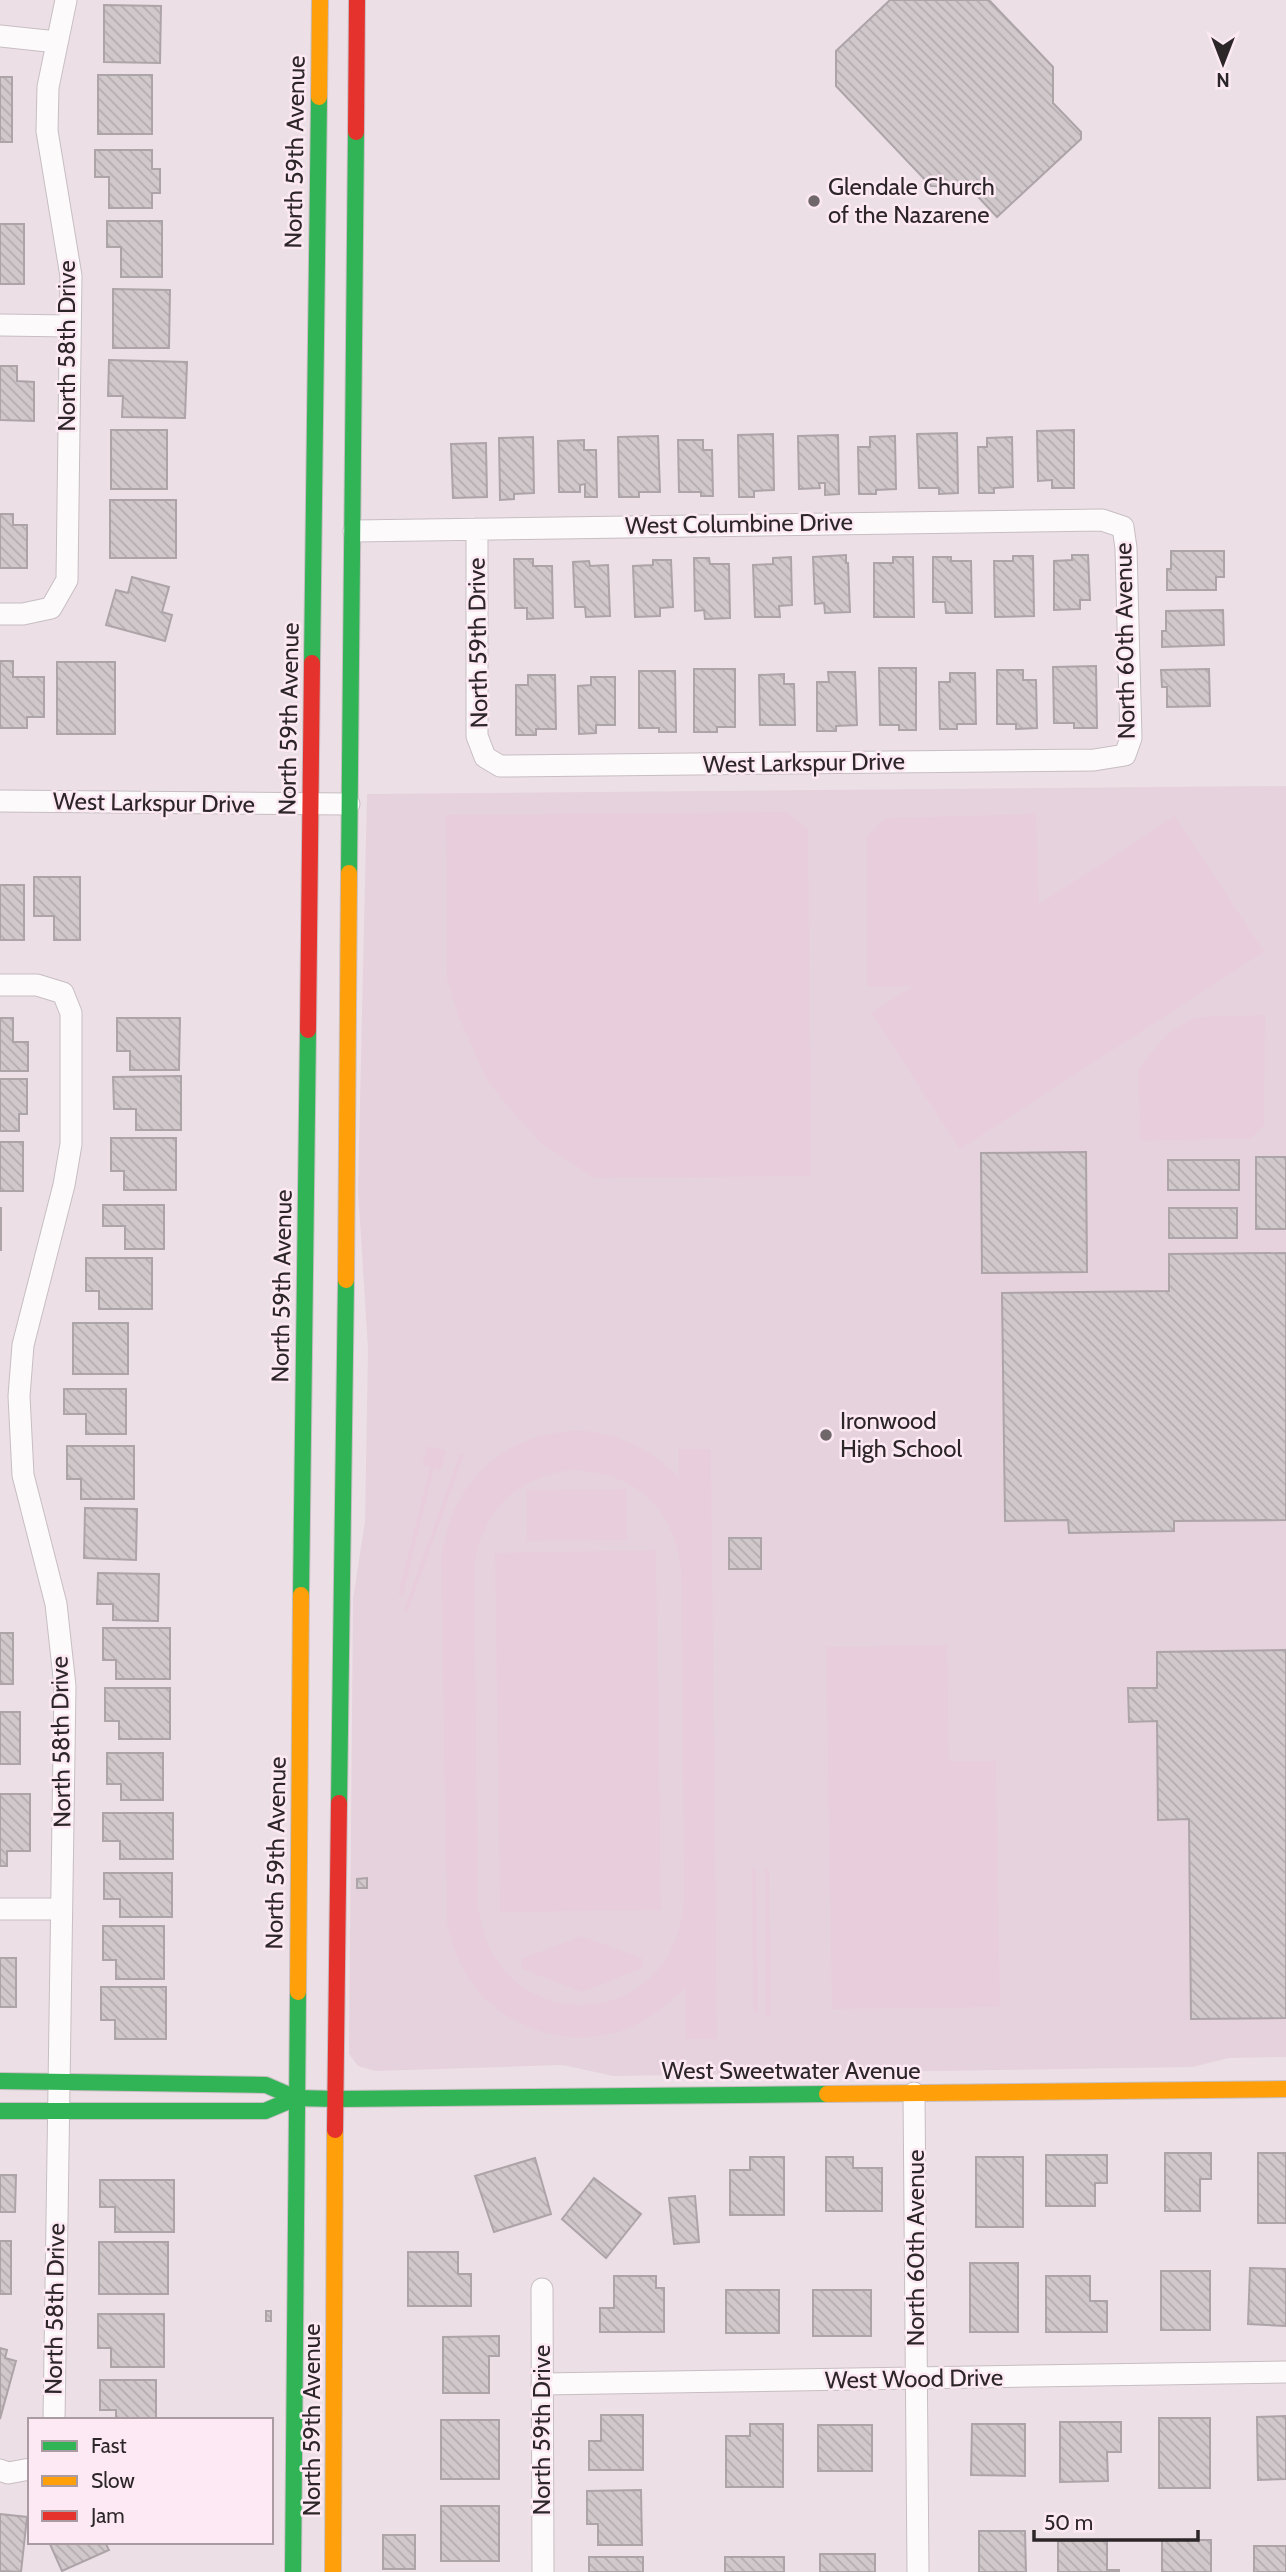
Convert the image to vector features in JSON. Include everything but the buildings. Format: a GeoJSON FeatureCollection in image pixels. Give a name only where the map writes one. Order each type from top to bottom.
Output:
{"type":"FeatureCollection","features":[{"type":"Feature","properties":{"kind":"main road","name":"North 59th Avenue"},"geometry":{"type":"LineString","coordinates":[[293,2572],[320,0]]}},
{"type":"Feature","properties":{"kind":"main road","name":"North 59th Avenue"},"geometry":{"type":"LineString","coordinates":[[333,2572],[358,0]]}},
{"type":"Feature","properties":{"kind":"main road"},"geometry":{"type":"LineString","coordinates":[[305,1340],[320,1380]]}},
{"type":"Feature","properties":{"kind":"main road"},"geometry":{"type":"LineString","coordinates":[[331,1396],[344,1408]]}},
{"type":"Feature","properties":{"kind":"main road"},"geometry":{"type":"LineString","coordinates":[[0,2081],[266,2085],[296,2098]]}},
{"type":"Feature","properties":{"kind":"main road","name":"West Sweetwater Avenue"},"geometry":{"type":"LineString","coordinates":[[296,2098],[1286,2089]]}},
{"type":"Feature","properties":{"kind":"main road"},"geometry":{"type":"LineString","coordinates":[[0,2111],[265,2111],[296,2098]]}},
{"type":"Feature","properties":{"kind":"street","name":"North 58th Drive"},"geometry":{"type":"LineString","coordinates":[[0,614],[23,614],[51,608],[67,580],[71,276],[47,131],[48,88],[66,0]]}},
{"type":"Feature","properties":{"kind":"street"},"geometry":{"type":"LineString","coordinates":[[0,36],[57,42]]}},
{"type":"Feature","properties":{"kind":"street"},"geometry":{"type":"LineString","coordinates":[[0,325],[70,326]]}},
{"type":"Feature","properties":{"kind":"street","name":"West Columbine Drive"},"geometry":{"type":"LineString","coordinates":[[354,531],[1102,520],[1123,527]]}},
{"type":"Feature","properties":{"kind":"street","name":"North 60th Avenue"},"geometry":{"type":"LineString","coordinates":[[1123,527],[1126,548],[1131,738],[1125,755]]}},
{"type":"Feature","properties":{"kind":"street","name":"North 59th Drive"},"geometry":{"type":"LineString","coordinates":[[477,529],[477,736],[485,757]]}},
{"type":"Feature","properties":{"kind":"street","name":"West Larkspur Drive"},"geometry":{"type":"LineString","coordinates":[[485,757],[500,766],[514,766],[1094,760],[1125,755]]}},
{"type":"Feature","properties":{"kind":"street","name":"West Larkspur Drive"},"geometry":{"type":"LineString","coordinates":[[0,801],[349,804]]}},
{"type":"Feature","properties":{"kind":"street","name":"North 58th Drive"},"geometry":{"type":"LineString","coordinates":[[0,985],[37,985],[63,993],[71,1013],[71,1144],[64,1185],[9,1396],[23,1475],[56,1604],[65,1686],[54,2418]]}},
{"type":"Feature","properties":{"kind":"street"},"geometry":{"type":"LineString","coordinates":[[0,1909],[61,1909]]}},
{"type":"Feature","properties":{"kind":"street","name":"North 60th Avenue"},"geometry":{"type":"LineString","coordinates":[[914,2093],[918,2572]]}},
{"type":"Feature","properties":{"kind":"street","name":"North 59th Drive"},"geometry":{"type":"LineString","coordinates":[[542,2289],[543,2572]]}},
{"type":"Feature","properties":{"kind":"street","name":"West Wood Drive"},"geometry":{"type":"LineString","coordinates":[[541,2384],[1286,2372]]}},
{"type":"Feature","properties":{"kind":"street"},"geometry":{"type":"LineString","coordinates":[[0,2470],[8,2473],[28,2469]]}},
{"type":"Feature","properties":{"kind":"shaded area","name":"Ironwood High School"},"geometry":{"type":"Polygon","coordinates":[[[1286,786],[1286,2057],[1229,2058],[1193,2067],[613,2076],[563,2065],[375,2071],[358,2066],[349,2054],[353,1599],[365,1521],[368,1349],[358,1190],[367,794],[1286,786]]]}},
{"type":"Feature","properties":{"kind":"shaded area"},"geometry":{"type":"Polygon","coordinates":[[[788,812],[808,830],[811,1176],[595,1178],[541,1143],[507,1106],[486,1078],[458,1015],[447,979],[446,815],[788,812]]]}},
{"type":"Feature","properties":{"kind":"shaded area"},"geometry":{"type":"Polygon","coordinates":[[[1036,814],[1039,904],[1175,816],[1264,952],[960,1149],[871,1013],[913,986],[867,986],[867,836],[885,818],[1036,814]]]}},
{"type":"Feature","properties":{"kind":"shaded area"},"geometry":{"type":"Polygon","coordinates":[[[1265,1015],[1264,1125],[1251,1138],[1141,1141],[1138,1071],[1168,1033],[1196,1017],[1265,1015]]]}},
{"type":"Feature","properties":{"kind":"shaded area"},"geometry":{"type":"Polygon","coordinates":[[[579,1430],[621,1439],[657,1458],[679,1477],[679,1449],[711,1449],[717,2039],[686,2039],[685,1988],[651,2017],[616,2033],[569,2037],[545,2033],[502,2013],[484,1998],[469,1979],[453,1946],[447,1924],[441,1561],[446,1533],[455,1508],[468,1486],[484,1468],[525,1441],[579,1430]],[[569,1470],[549,1475],[516,1491],[492,1515],[478,1549],[474,1569],[478,1905],[491,1950],[515,1981],[548,2000],[584,2005],[620,1997],[652,1976],[674,1942],[684,1896],[681,1572],[677,1549],[660,1511],[647,1497],[613,1477],[569,1470]]]}},
{"type":"Feature","properties":{"kind":"shaded area"},"geometry":{"type":"Polygon","coordinates":[[[427,1446],[446,1450],[441,1470],[434,1468],[403,1595],[398,1594],[430,1467],[422,1465],[427,1446]]]}},
{"type":"Feature","properties":{"kind":"shaded area"},"geometry":{"type":"Polygon","coordinates":[[[460,1453],[464,1455],[408,1611],[404,1610],[460,1453]]]}},
{"type":"Feature","properties":{"kind":"shaded area"},"geometry":{"type":"Polygon","coordinates":[[[626,1489],[627,1540],[527,1541],[526,1490],[626,1489]]]}},
{"type":"Feature","properties":{"kind":"shaded area"},"geometry":{"type":"Polygon","coordinates":[[[656,1550],[661,1910],[500,1912],[495,1553],[656,1550]]]}},
{"type":"Feature","properties":{"kind":"shaded area"},"geometry":{"type":"Polygon","coordinates":[[[947,1645],[949,1761],[996,1761],[1000,2007],[832,2009],[826,1647],[947,1645]]]}},
{"type":"Feature","properties":{"kind":"shaded area"},"geometry":{"type":"Polygon","coordinates":[[[752,1869],[756,1869],[758,2011],[753,2011],[752,1869]]]}},
{"type":"Feature","properties":{"kind":"shaded area"},"geometry":{"type":"Polygon","coordinates":[[[765,1869],[769,1869],[771,2016],[766,2016],[765,1869]]]}},
{"type":"Feature","properties":{"kind":"shaded area"},"geometry":{"type":"Polygon","coordinates":[[[581,1936],[642,1958],[642,1968],[582,1992],[522,1969],[521,1959],[581,1936]]]}},
{"type":"Feature","properties":{"kind":"traffic: fast"},"geometry":{"type":"LineString","coordinates":[[312,663],[319,97]]}},
{"type":"Feature","properties":{"kind":"traffic: fast"},"geometry":{"type":"LineString","coordinates":[[349,873],[356,132]]}},
{"type":"Feature","properties":{"kind":"traffic: fast"},"geometry":{"type":"LineString","coordinates":[[301,1595],[308,1030]]}},
{"type":"Feature","properties":{"kind":"traffic: fast"},"geometry":{"type":"LineString","coordinates":[[339,1803],[346,1280]]}},
{"type":"Feature","properties":{"kind":"traffic: fast"},"geometry":{"type":"LineString","coordinates":[[293,2572],[298,1992]]}},
{"type":"Feature","properties":{"kind":"traffic: fast"},"geometry":{"type":"LineString","coordinates":[[0,2081],[266,2085],[296,2098],[336,2099],[827,2094]]}},
{"type":"Feature","properties":{"kind":"traffic: fast"},"geometry":{"type":"LineString","coordinates":[[0,2111],[265,2111],[296,2098]]}},
{"type":"Feature","properties":{"kind":"traffic: slow"},"geometry":{"type":"LineString","coordinates":[[319,97],[320,0]]}},
{"type":"Feature","properties":{"kind":"traffic: slow"},"geometry":{"type":"LineString","coordinates":[[346,1280],[349,873]]}},
{"type":"Feature","properties":{"kind":"traffic: slow"},"geometry":{"type":"LineString","coordinates":[[298,1992],[301,1595]]}},
{"type":"Feature","properties":{"kind":"traffic: slow"},"geometry":{"type":"LineString","coordinates":[[827,2094],[1286,2089]]}},
{"type":"Feature","properties":{"kind":"traffic: slow"},"geometry":{"type":"LineString","coordinates":[[333,2572],[335,2130]]}},
{"type":"Feature","properties":{"kind":"traffic: jam"},"geometry":{"type":"LineString","coordinates":[[356,132],[357,0]]}},
{"type":"Feature","properties":{"kind":"traffic: jam"},"geometry":{"type":"LineString","coordinates":[[308,1030],[312,663]]}},
{"type":"Feature","properties":{"kind":"traffic: jam"},"geometry":{"type":"LineString","coordinates":[[335,2130],[339,1803]]}},
{"type":"Feature","properties":{"kind":"place","name":"Glendale Church of the Nazarene"},"geometry":{"type":"Point","coordinates":[814,201]}},
{"type":"Feature","properties":{"kind":"place","name":"Ironwood High School"},"geometry":{"type":"Point","coordinates":[826,1435]}}]}
